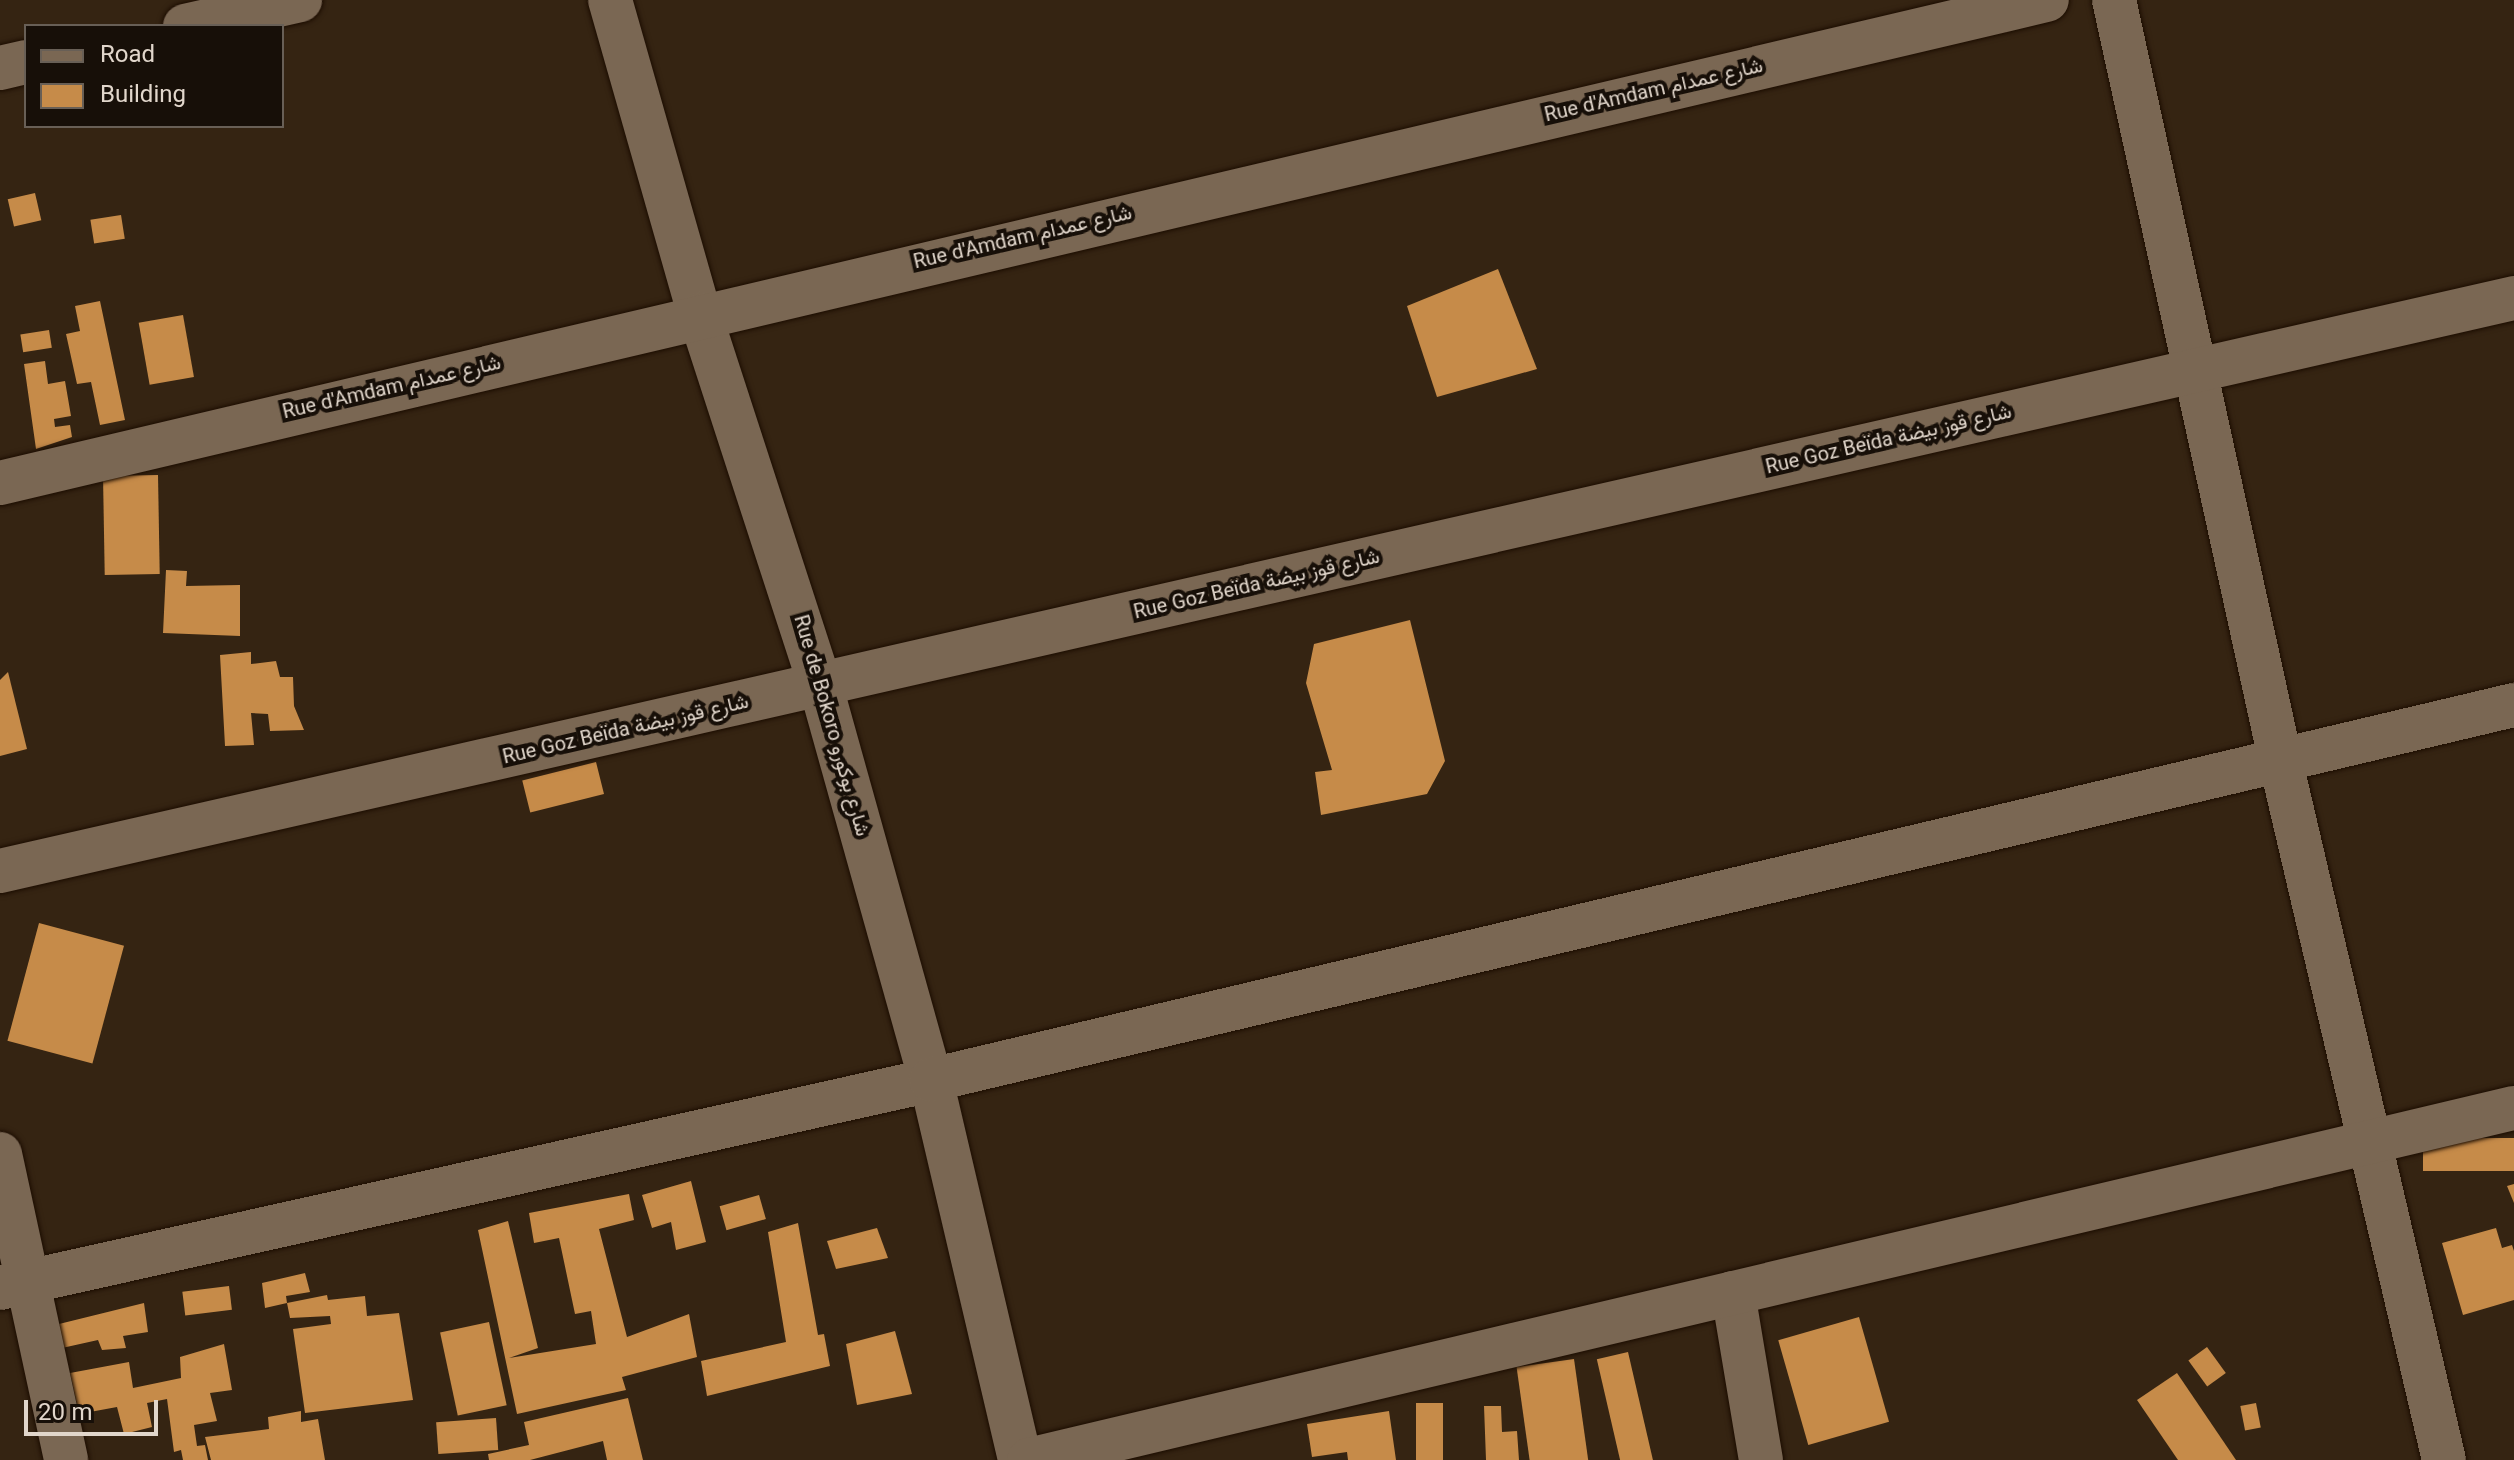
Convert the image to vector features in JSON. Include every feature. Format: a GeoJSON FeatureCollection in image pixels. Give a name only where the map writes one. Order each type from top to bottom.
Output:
{"type":"FeatureCollection","features":[{"type":"Feature","properties":{"kind":"street"},"geometry":{"type":"LineString","coordinates":[[194,24],[300,0]]}},
{"type":"Feature","properties":{"kind":"street","name":"Rue de Bokoro شارع بوكورو"},"geometry":{"type":"LineString","coordinates":[[610,0],[700,315],[821,687],[931,1080],[1020,1460]]}},
{"type":"Feature","properties":{"kind":"street","name":"Rue d'Amdam شارع عمدام"},"geometry":{"type":"LineString","coordinates":[[0,483],[700,315],[2047,0]]}},
{"type":"Feature","properties":{"kind":"street"},"geometry":{"type":"LineString","coordinates":[[2114,0],[2281,763],[2444,1460]]}},
{"type":"Feature","properties":{"kind":"street"},"geometry":{"type":"LineString","coordinates":[[0,68],[24,62]]}},
{"type":"Feature","properties":{"kind":"street","name":"Rue Goz Beïda شارع قوز بيضة"},"geometry":{"type":"LineString","coordinates":[[0,871],[821,687],[2514,298]]}},
{"type":"Feature","properties":{"kind":"street"},"geometry":{"type":"LineString","coordinates":[[14,1285],[931,1080],[2281,763],[2514,705]]}},
{"type":"Feature","properties":{"kind":"street"},"geometry":{"type":"LineString","coordinates":[[1029,1460],[2514,1108]]}},
{"type":"Feature","properties":{"kind":"street"},"geometry":{"type":"LineString","coordinates":[[0,1154],[14,1285],[66,1460]]}},
{"type":"Feature","properties":{"kind":"street"},"geometry":{"type":"LineString","coordinates":[[1733,1293],[1761,1460]]}},
{"type":"Feature","properties":{"kind":"building"},"geometry":{"type":"Polygon","coordinates":[[[35,193],[41,220],[14,227],[8,199],[35,193]]]}},
{"type":"Feature","properties":{"kind":"building"},"geometry":{"type":"Polygon","coordinates":[[[121,215],[125,239],[94,244],[90,220],[121,215]]]}},
{"type":"Feature","properties":{"kind":"building"},"geometry":{"type":"Polygon","coordinates":[[[1498,269],[1537,369],[1437,397],[1407,306],[1498,269]]]}},
{"type":"Feature","properties":{"kind":"building"},"geometry":{"type":"Polygon","coordinates":[[[100,301],[125,420],[100,425],[91,382],[77,384],[66,334],[80,331],[75,306],[100,301]]]}},
{"type":"Feature","properties":{"kind":"building"},"geometry":{"type":"Polygon","coordinates":[[[183,315],[194,377],[150,385],[139,323],[183,315]]]}},
{"type":"Feature","properties":{"kind":"building"},"geometry":{"type":"Polygon","coordinates":[[[49,330],[52,348],[23,352],[20,335],[49,330]]]}},
{"type":"Feature","properties":{"kind":"building"},"geometry":{"type":"Polygon","coordinates":[[[45,361],[48,384],[65,381],[71,416],[54,419],[55,427],[70,425],[72,437],[36,449],[24,364],[45,361]]]}},
{"type":"Feature","properties":{"kind":"building"},"geometry":{"type":"Polygon","coordinates":[[[158,475],[160,574],[105,575],[103,476],[158,475]]]}},
{"type":"Feature","properties":{"kind":"building"},"geometry":{"type":"Polygon","coordinates":[[[166,570],[187,571],[186,586],[240,585],[240,636],[163,633],[166,570]]]}},
{"type":"Feature","properties":{"kind":"building"},"geometry":{"type":"Polygon","coordinates":[[[1410,620],[1445,761],[1427,794],[1321,815],[1315,772],[1332,770],[1306,683],[1314,644],[1410,620]]]}},
{"type":"Feature","properties":{"kind":"building"},"geometry":{"type":"Polygon","coordinates":[[[251,652],[251,664],[276,661],[280,677],[293,677],[294,706],[304,730],[270,731],[268,714],[251,713],[254,745],[225,746],[220,655],[251,652]]]}},
{"type":"Feature","properties":{"kind":"building"},"geometry":{"type":"Polygon","coordinates":[[[8,672],[27,749],[0,756],[0,680],[8,672]]]}},
{"type":"Feature","properties":{"kind":"building"},"geometry":{"type":"Polygon","coordinates":[[[596,762],[604,794],[530,812],[522,780],[596,762]]]}},
{"type":"Feature","properties":{"kind":"building"},"geometry":{"type":"Polygon","coordinates":[[[39,923],[124,946],[92,1064],[7,1041],[39,923]]]}},
{"type":"Feature","properties":{"kind":"building"},"geometry":{"type":"Polygon","coordinates":[[[2423,1138],[2514,1138],[2514,1171],[2423,1171],[2423,1138]]]}},
{"type":"Feature","properties":{"kind":"building"},"geometry":{"type":"Polygon","coordinates":[[[691,1181],[706,1242],[676,1250],[671,1222],[652,1228],[642,1195],[691,1181]]]}},
{"type":"Feature","properties":{"kind":"building"},"geometry":{"type":"Polygon","coordinates":[[[2514,1184],[2514,1203],[2507,1186],[2514,1184]]]}},
{"type":"Feature","properties":{"kind":"building"},"geometry":{"type":"Polygon","coordinates":[[[629,1194],[634,1220],[599,1229],[627,1337],[689,1314],[697,1357],[622,1377],[626,1390],[517,1414],[478,1230],[508,1221],[538,1348],[509,1358],[596,1344],[591,1311],[575,1314],[559,1238],[534,1243],[529,1213],[629,1194]]]}},
{"type":"Feature","properties":{"kind":"building"},"geometry":{"type":"Polygon","coordinates":[[[759,1195],[766,1219],[726,1230],[720,1206],[759,1195]]]}},
{"type":"Feature","properties":{"kind":"building"},"geometry":{"type":"Polygon","coordinates":[[[798,1223],[818,1335],[824,1334],[830,1366],[707,1396],[701,1361],[786,1342],[768,1232],[798,1223]]]}},
{"type":"Feature","properties":{"kind":"building"},"geometry":{"type":"Polygon","coordinates":[[[877,1228],[888,1258],[836,1269],[827,1241],[877,1228]]]}},
{"type":"Feature","properties":{"kind":"building"},"geometry":{"type":"Polygon","coordinates":[[[2496,1228],[2502,1248],[2512,1245],[2514,1251],[2514,1300],[2463,1315],[2442,1243],[2496,1228]]]}},
{"type":"Feature","properties":{"kind":"building"},"geometry":{"type":"Polygon","coordinates":[[[305,1273],[310,1292],[286,1296],[287,1303],[265,1308],[262,1283],[305,1273]]]}},
{"type":"Feature","properties":{"kind":"building"},"geometry":{"type":"Polygon","coordinates":[[[229,1286],[232,1310],[185,1316],[182,1292],[229,1286]]]}},
{"type":"Feature","properties":{"kind":"building"},"geometry":{"type":"Polygon","coordinates":[[[327,1295],[328,1300],[365,1296],[367,1316],[399,1313],[413,1400],[305,1413],[293,1329],[331,1324],[330,1316],[290,1318],[287,1303],[327,1295]]]}},
{"type":"Feature","properties":{"kind":"building"},"geometry":{"type":"Polygon","coordinates":[[[144,1303],[148,1332],[123,1336],[126,1348],[102,1350],[98,1340],[62,1348],[59,1324],[144,1303]]]}},
{"type":"Feature","properties":{"kind":"building"},"geometry":{"type":"Polygon","coordinates":[[[1859,1317],[1889,1422],[1808,1445],[1778,1340],[1859,1317]]]}},
{"type":"Feature","properties":{"kind":"building"},"geometry":{"type":"Polygon","coordinates":[[[489,1322],[507,1405],[458,1416],[440,1332],[489,1322]]]}},
{"type":"Feature","properties":{"kind":"building"},"geometry":{"type":"Polygon","coordinates":[[[895,1331],[912,1394],[857,1405],[846,1344],[895,1331]]]}},
{"type":"Feature","properties":{"kind":"building"},"geometry":{"type":"Polygon","coordinates":[[[224,1344],[232,1390],[210,1393],[217,1421],[194,1425],[197,1446],[205,1445],[208,1460],[183,1460],[181,1450],[174,1452],[167,1399],[147,1403],[152,1427],[124,1434],[117,1407],[79,1414],[70,1373],[129,1362],[133,1388],[181,1378],[180,1357],[224,1344]]]}},
{"type":"Feature","properties":{"kind":"building"},"geometry":{"type":"Polygon","coordinates":[[[2207,1347],[2226,1373],[2207,1386],[2188,1361],[2207,1347]]]}},
{"type":"Feature","properties":{"kind":"building"},"geometry":{"type":"Polygon","coordinates":[[[1628,1352],[1653,1460],[1620,1460],[1597,1359],[1628,1352]]]}},
{"type":"Feature","properties":{"kind":"building"},"geometry":{"type":"Polygon","coordinates":[[[1574,1359],[1588,1460],[1530,1460],[1517,1367],[1574,1359]]]}},
{"type":"Feature","properties":{"kind":"building"},"geometry":{"type":"Polygon","coordinates":[[[2177,1373],[2236,1460],[2178,1460],[2137,1400],[2177,1373]]]}},
{"type":"Feature","properties":{"kind":"building"},"geometry":{"type":"Polygon","coordinates":[[[628,1398],[643,1460],[607,1460],[603,1441],[530,1460],[489,1460],[488,1454],[529,1445],[524,1422],[628,1398]]]}},
{"type":"Feature","properties":{"kind":"building"},"geometry":{"type":"Polygon","coordinates":[[[1416,1403],[1443,1403],[1443,1460],[1416,1460],[1416,1403]]]}},
{"type":"Feature","properties":{"kind":"building"},"geometry":{"type":"Polygon","coordinates":[[[2256,1403],[2261,1428],[2245,1431],[2240,1406],[2256,1403]]]}},
{"type":"Feature","properties":{"kind":"building"},"geometry":{"type":"Polygon","coordinates":[[[1484,1406],[1501,1406],[1502,1432],[1517,1431],[1519,1460],[1486,1460],[1484,1406]]]}},
{"type":"Feature","properties":{"kind":"building"},"geometry":{"type":"Polygon","coordinates":[[[301,1411],[301,1422],[318,1419],[325,1460],[211,1460],[205,1437],[269,1429],[268,1417],[301,1411]]]}},
{"type":"Feature","properties":{"kind":"building"},"geometry":{"type":"Polygon","coordinates":[[[1389,1411],[1396,1460],[1348,1460],[1347,1452],[1312,1457],[1307,1424],[1389,1411]]]}},
{"type":"Feature","properties":{"kind":"building"},"geometry":{"type":"Polygon","coordinates":[[[496,1418],[498,1450],[438,1454],[436,1422],[496,1418]]]}}]}
